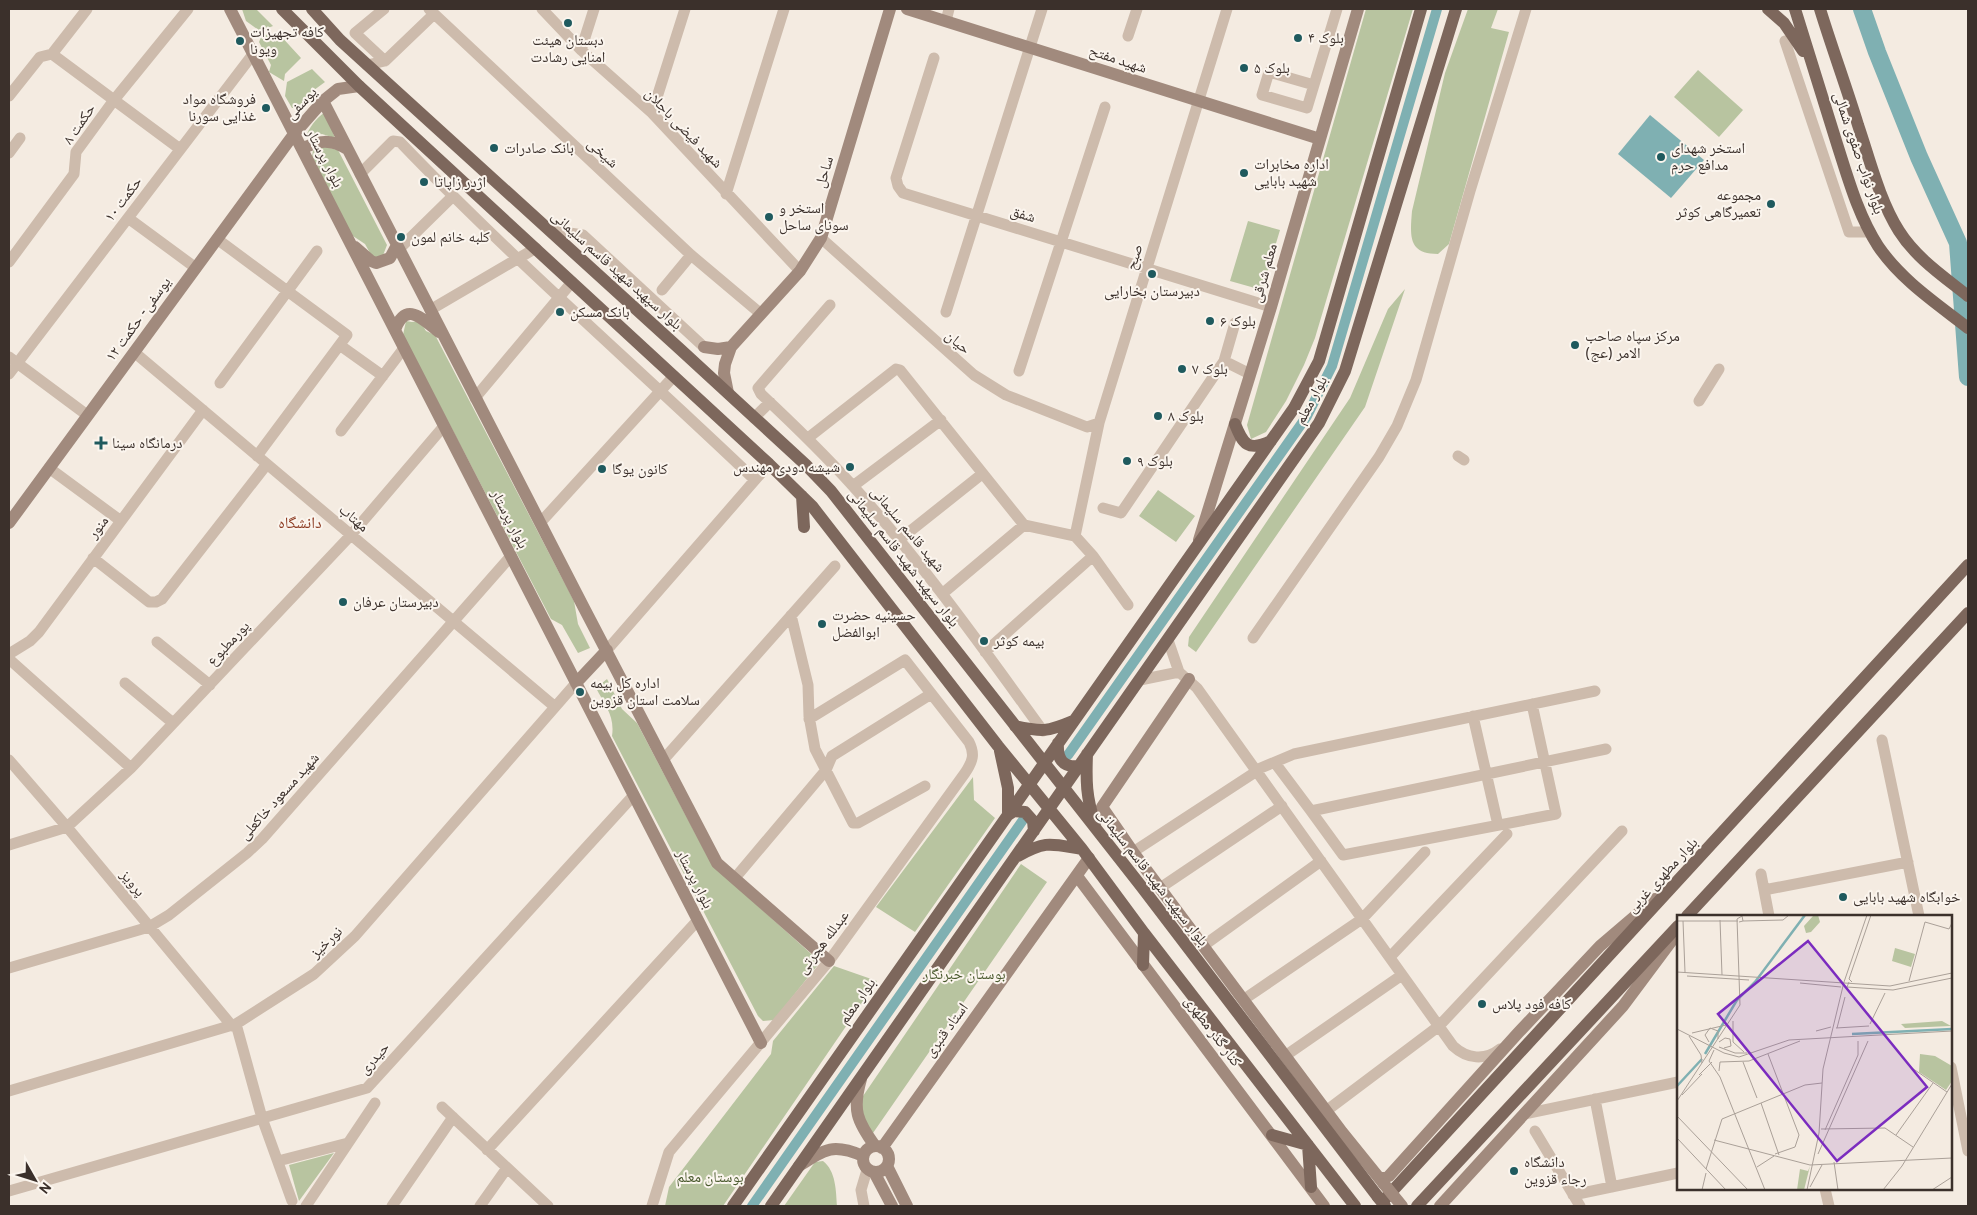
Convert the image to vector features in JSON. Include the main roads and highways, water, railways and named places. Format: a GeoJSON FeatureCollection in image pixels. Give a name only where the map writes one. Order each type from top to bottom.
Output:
{"type":"FeatureCollection","features":[{"type":"Feature","properties":{"kind":"main road"},"geometry":{"type":"LineString","coordinates":[[282,9],[359,86],[770,464],[812,506],[998,746],[1086,854],[1144,933],[1355,1206]]}},
{"type":"Feature","properties":{"kind":"main road","name":"بلوار سپهبد شهید قاسم سلیمانی"},"geometry":{"type":"LineString","coordinates":[[312,9],[340,40],[728,393],[831,491],[1140,886],[1311,1109],[1380,1203]]}},
{"type":"Feature","properties":{"kind":"main road","name":"بلوار معلم"},"geometry":{"type":"LineString","coordinates":[[734,1206],[1294,408],[1319,361],[1421,9]]}},
{"type":"Feature","properties":{"kind":"main road","name":"بلوار معلم"},"geometry":{"type":"LineString","coordinates":[[1016,857],[1319,423],[1345,371],[1456,9]]}},
{"type":"Feature","properties":{"kind":"main road"},"geometry":{"type":"LineString","coordinates":[[1768,9],[1784,23],[1798,42],[1816,78]]}},
{"type":"Feature","properties":{"kind":"main road","name":"بلوار نواب صفوی شمالی"},"geometry":{"type":"LineString","coordinates":[[1795,9],[1851,187],[1870,232],[1894,267],[1911,284],[1968,328]]}},
{"type":"Feature","properties":{"kind":"main road","name":"بلوار نواب صفوی شمالی"},"geometry":{"type":"LineString","coordinates":[[1820,9],[1875,179],[1887,209],[1900,232],[1914,250],[1928,265],[1968,296]]}},
{"type":"Feature","properties":{"kind":"main road"},"geometry":{"type":"LineString","coordinates":[[1825,23],[1826,9]]}},
{"type":"Feature","properties":{"kind":"main road"},"geometry":{"type":"LineString","coordinates":[[1235,424],[1241,440],[1249,445],[1258,447],[1270,441]]}},
{"type":"Feature","properties":{"kind":"main road"},"geometry":{"type":"LineString","coordinates":[[802,496],[804,527]]}},
{"type":"Feature","properties":{"kind":"main road","name":"بلوار مطهری غربی"},"geometry":{"type":"LineString","coordinates":[[1380,1203],[1688,872],[1968,565]]}},
{"type":"Feature","properties":{"kind":"main road"},"geometry":{"type":"LineString","coordinates":[[1690,915],[1968,613]]}},
{"type":"Feature","properties":{"kind":"main road"},"geometry":{"type":"LineString","coordinates":[[1015,726],[1042,731],[1052,730],[1073,721]]}},
{"type":"Feature","properties":{"kind":"main road"},"geometry":{"type":"LineString","coordinates":[[1058,743],[1057,751],[1063,762],[1071,766],[1079,766]]}},
{"type":"Feature","properties":{"kind":"main road"},"geometry":{"type":"LineString","coordinates":[[998,746],[1008,788],[1008,815]]}},
{"type":"Feature","properties":{"kind":"main road"},"geometry":{"type":"LineString","coordinates":[[1088,754],[1086,782],[1088,803],[1099,834]]}},
{"type":"Feature","properties":{"kind":"main road"},"geometry":{"type":"LineString","coordinates":[[1008,815],[1014,811],[1026,812],[1031,818],[1034,831]]}},
{"type":"Feature","properties":{"kind":"main road"},"geometry":{"type":"LineString","coordinates":[[771,1206],[1016,857],[1034,847],[1046,844],[1086,854]]}},
{"type":"Feature","properties":{"kind":"main road"},"geometry":{"type":"LineString","coordinates":[[1418,1206],[1677,927]]}},
{"type":"Feature","properties":{"kind":"main road"},"geometry":{"type":"LineString","coordinates":[[1143,965],[1144,933]]}},
{"type":"Feature","properties":{"kind":"main road"},"geometry":{"type":"LineString","coordinates":[[1311,1109],[1342,1132]]}},
{"type":"Feature","properties":{"kind":"main road"},"geometry":{"type":"LineString","coordinates":[[1272,1135],[1308,1145]]}},
{"type":"Feature","properties":{"kind":"main road"},"geometry":{"type":"LineString","coordinates":[[1308,1145],[1311,1187]]}},
{"type":"Feature","properties":{"kind":"water","name":"استخر شهدای مدافع حرم"},"geometry":{"type":"Polygon","coordinates":[[[1650,115],[1704,160],[1671,198],[1618,154],[1650,115]]]}},
{"type":"Feature","properties":{"kind":"waterway"},"geometry":{"type":"LineString","coordinates":[[1068,755],[1307,416],[1332,366],[1437,9]]}},
{"type":"Feature","properties":{"kind":"waterway"},"geometry":{"type":"LineString","coordinates":[[1862,9],[1919,157],[1958,243],[1968,377]]}},
{"type":"Feature","properties":{"kind":"waterway"},"geometry":{"type":"LineString","coordinates":[[752,1206],[1023,820]]}},
{"type":"Feature","properties":{"kind":"place","name":"دبستان هیئت امنایی رشادت"},"geometry":{"type":"Point","coordinates":[568,23]}},
{"type":"Feature","properties":{"kind":"place","name":"بلوک ۴"},"geometry":{"type":"Point","coordinates":[1298,38]}},
{"type":"Feature","properties":{"kind":"place","name":"کافه تجهیزات ویونا"},"geometry":{"type":"Point","coordinates":[240,41]}},
{"type":"Feature","properties":{"kind":"place","name":"بلوک ۵"},"geometry":{"type":"Point","coordinates":[1244,68]}},
{"type":"Feature","properties":{"kind":"place","name":"فروشگاه مواد غذایی سورنا"},"geometry":{"type":"Point","coordinates":[266,108]}},
{"type":"Feature","properties":{"kind":"place","name":"بانک صادرات"},"geometry":{"type":"Point","coordinates":[494,148]}},
{"type":"Feature","properties":{"kind":"place","name":"استخر شهدای مدافع حرم"},"geometry":{"type":"Point","coordinates":[1661,157]}},
{"type":"Feature","properties":{"kind":"place","name":"اداره مخابرات شهید بابایی"},"geometry":{"type":"Point","coordinates":[1244,173]}},
{"type":"Feature","properties":{"kind":"place","name":"اژدر زاپاتا"},"geometry":{"type":"Point","coordinates":[424,182]}},
{"type":"Feature","properties":{"kind":"place","name":"مجموعه تعمیرگاهی کوثر"},"geometry":{"type":"Point","coordinates":[1771,204]}},
{"type":"Feature","properties":{"kind":"place","name":"استخر و سونای ساحل"},"geometry":{"type":"Point","coordinates":[769,217]}},
{"type":"Feature","properties":{"kind":"place","name":"کلبه خانم لمون"},"geometry":{"type":"Point","coordinates":[401,237]}},
{"type":"Feature","properties":{"kind":"place","name":"دبیرستان بخارایی"},"geometry":{"type":"Point","coordinates":[1152,274]}},
{"type":"Feature","properties":{"kind":"place","name":"بانک مسکن"},"geometry":{"type":"Point","coordinates":[560,312]}},
{"type":"Feature","properties":{"kind":"place","name":"بلوک ۶"},"geometry":{"type":"Point","coordinates":[1210,321]}},
{"type":"Feature","properties":{"kind":"place","name":"مرکز سپاه صاحب الامر (عج)"},"geometry":{"type":"Point","coordinates":[1575,345]}},
{"type":"Feature","properties":{"kind":"place","name":"بلوک ۷"},"geometry":{"type":"Point","coordinates":[1182,369]}},
{"type":"Feature","properties":{"kind":"place","name":"بلوک ۸"},"geometry":{"type":"Point","coordinates":[1158,416]}},
{"type":"Feature","properties":{"kind":"place","name":"درمانگاه سینا"},"geometry":{"type":"Point","coordinates":[101,443]}},
{"type":"Feature","properties":{"kind":"place","name":"بلوک ۹"},"geometry":{"type":"Point","coordinates":[1127,461]}},
{"type":"Feature","properties":{"kind":"place","name":"شیشه دودی مهندس"},"geometry":{"type":"Point","coordinates":[850,467]}},
{"type":"Feature","properties":{"kind":"place","name":"کانون یوگا"},"geometry":{"type":"Point","coordinates":[602,469]}},
{"type":"Feature","properties":{"kind":"place","name":"دبیرستان عرفان"},"geometry":{"type":"Point","coordinates":[343,602]}},
{"type":"Feature","properties":{"kind":"place","name":"حسینیه حضرت ابوالفضل"},"geometry":{"type":"Point","coordinates":[822,624]}},
{"type":"Feature","properties":{"kind":"place","name":"بیمه کوثر"},"geometry":{"type":"Point","coordinates":[984,641]}},
{"type":"Feature","properties":{"kind":"place","name":"اداره کل بیمه سلامت استان قزوین"},"geometry":{"type":"Point","coordinates":[580,692]}},
{"type":"Feature","properties":{"kind":"place","name":"خوابگاه شهید بابایی"},"geometry":{"type":"Point","coordinates":[1843,897]}},
{"type":"Feature","properties":{"kind":"place","name":"کافه فود پلاس"},"geometry":{"type":"Point","coordinates":[1482,1004]}},
{"type":"Feature","properties":{"kind":"place","name":"دانشگاه رجاء قزوین"},"geometry":{"type":"Point","coordinates":[1514,1171]}},
{"type":"Feature","properties":{"kind":"district","name":"دانشگاه"},"geometry":{"type":"Point","coordinates":[300,522]}},
{"type":"Feature","properties":{"kind":"park label","name":"بوستان خبرنگار"},"geometry":{"type":"Point","coordinates":[964,974]}},
{"type":"Feature","properties":{"kind":"park label","name":"بوستان معلم"},"geometry":{"type":"Point","coordinates":[710,1177]}}]}
